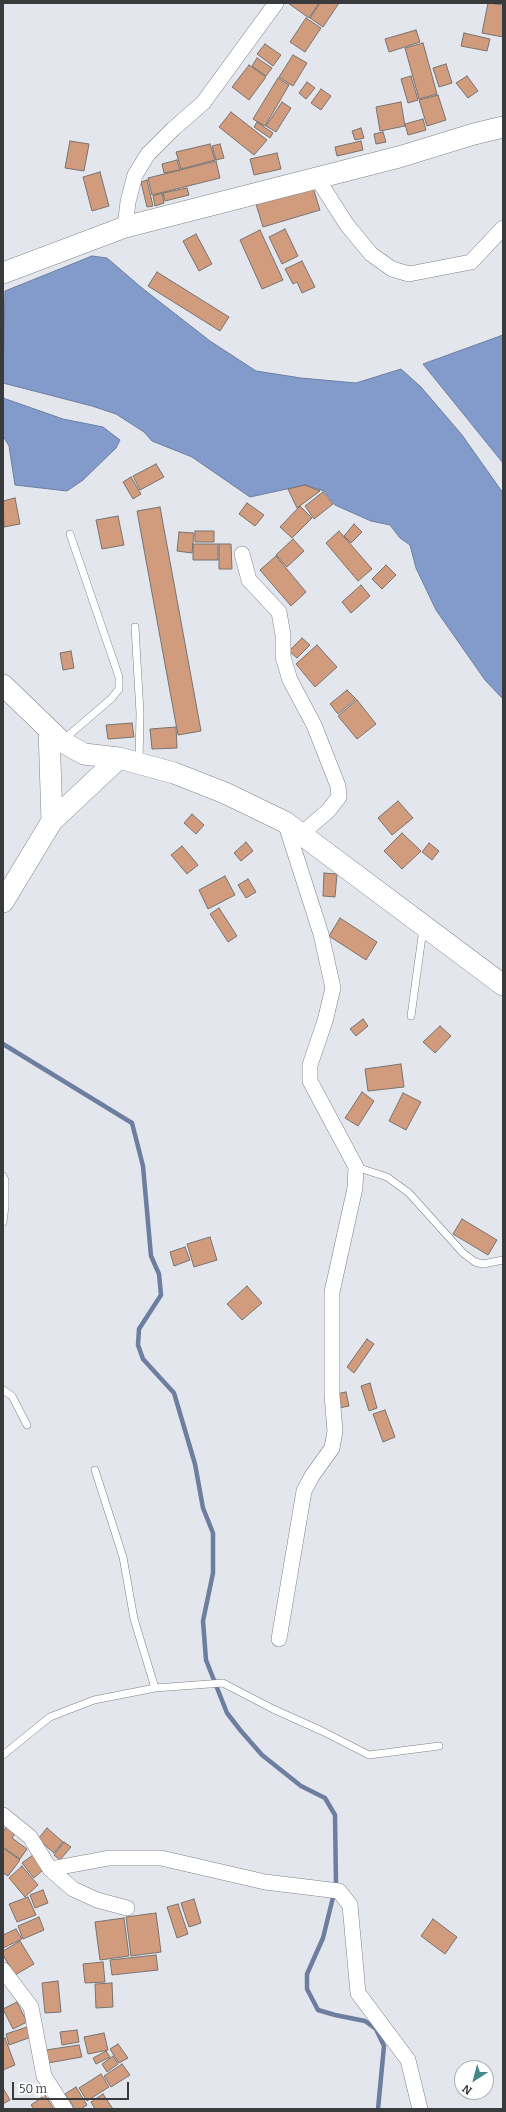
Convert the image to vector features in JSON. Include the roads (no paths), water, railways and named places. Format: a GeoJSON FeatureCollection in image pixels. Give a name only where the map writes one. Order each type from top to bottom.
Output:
{"type":"FeatureCollection","features":[{"type":"Feature","properties":{"kind":"main road"},"geometry":{"type":"LineString","coordinates":[[3,273],[125,227],[317,178],[503,128]]}},
{"type":"Feature","properties":{"kind":"main road"},"geometry":{"type":"LineString","coordinates":[[3,685],[55,735],[84,754],[119,758],[174,774],[225,793],[293,828],[424,926],[495,975]]}},
{"type":"Feature","properties":{"kind":"main road"},"geometry":{"type":"LineString","coordinates":[[52,821],[55,735]]}},
{"type":"Feature","properties":{"kind":"main road"},"geometry":{"type":"LineString","coordinates":[[3,902],[52,821],[119,758]]}},
{"type":"Feature","properties":{"kind":"street"},"geometry":{"type":"LineString","coordinates":[[125,227],[128,202],[135,175],[148,154],[173,129],[203,103],[276,3]]}},
{"type":"Feature","properties":{"kind":"street"},"geometry":{"type":"LineString","coordinates":[[317,178],[347,225],[371,254],[392,269],[409,274],[471,262],[503,228]]}},
{"type":"Feature","properties":{"kind":"street"},"geometry":{"type":"LineString","coordinates":[[242,554],[249,580],[279,612],[283,634],[283,657],[290,680],[314,725],[338,786],[339,797],[328,811],[293,828],[321,934],[333,988],[325,1021],[310,1065],[310,1081],[356,1167],[355,1188],[332,1292],[332,1394],[335,1431],[332,1448],[312,1476],[304,1491],[279,1639]]}},
{"type":"Feature","properties":{"kind":"street"},"geometry":{"type":"LineString","coordinates":[[3,1815],[30,1837],[50,1869],[73,1889],[97,1900],[127,1908]]}},
{"type":"Feature","properties":{"kind":"street"},"geometry":{"type":"LineString","coordinates":[[50,1869],[109,1858],[161,1858],[265,1882],[309,1889],[337,1890],[350,1905],[358,1993],[408,2060],[420,2109]]}},
{"type":"Feature","properties":{"kind":"street"},"geometry":{"type":"LineString","coordinates":[[3,1970],[31,2007],[44,2076],[65,2109]]}},
{"type":"Feature","properties":{"kind":"lane"},"geometry":{"type":"LineString","coordinates":[[55,735],[111,699],[119,689],[119,677],[70,534]]}},
{"type":"Feature","properties":{"kind":"lane"},"geometry":{"type":"LineString","coordinates":[[135,627],[140,713],[139,764]]}},
{"type":"Feature","properties":{"kind":"lane"},"geometry":{"type":"LineString","coordinates":[[411,1016],[424,926]]}},
{"type":"Feature","properties":{"kind":"lane"},"geometry":{"type":"LineString","coordinates":[[356,1167],[387,1176],[409,1194],[463,1254],[475,1262],[483,1264],[503,1260]]}},
{"type":"Feature","properties":{"kind":"lane"},"geometry":{"type":"LineString","coordinates":[[3,1176],[5,1180],[5,1206],[3,1222]]}},
{"type":"Feature","properties":{"kind":"lane"},"geometry":{"type":"LineString","coordinates":[[3,1390],[12,1396],[27,1425]]}},
{"type":"Feature","properties":{"kind":"lane"},"geometry":{"type":"LineString","coordinates":[[95,1470],[123,1557],[134,1619],[155,1688]]}},
{"type":"Feature","properties":{"kind":"lane"},"geometry":{"type":"LineString","coordinates":[[3,1754],[50,1717],[94,1700],[155,1688],[179,1685],[223,1683],[274,1710],[322,1731],[369,1755],[439,1746]]}},
{"type":"Feature","properties":{"kind":"water"},"geometry":{"type":"Polygon","coordinates":[[[92,256],[107,258],[142,288],[210,341],[256,371],[301,378],[356,383],[401,369],[421,387],[462,435],[503,493],[503,699],[485,680],[436,610],[416,568],[410,545],[400,538],[390,525],[371,521],[335,505],[324,491],[305,485],[250,497],[192,457],[152,441],[144,432],[116,414],[92,406],[3,383],[5,291],[92,256]]]}},
{"type":"Feature","properties":{"kind":"water"},"geometry":{"type":"Polygon","coordinates":[[[503,335],[503,463],[423,364],[503,335]]]}},
{"type":"Feature","properties":{"kind":"water"},"geometry":{"type":"Polygon","coordinates":[[[3,398],[63,419],[103,427],[120,440],[116,448],[83,480],[67,491],[15,485],[9,446],[3,436],[3,398]]]}},
{"type":"Feature","properties":{"kind":"waterway"},"geometry":{"type":"LineString","coordinates":[[3,1044],[132,1123],[143,1166],[151,1256],[159,1274],[161,1295],[139,1329],[138,1345],[143,1359],[174,1393],[195,1464],[203,1508],[213,1533],[213,1573],[203,1621],[206,1660],[227,1713],[241,1731],[262,1755],[301,1786],[325,1798],[335,1815],[336,1885],[323,1938],[307,1974],[307,1989],[318,2010],[365,2021],[376,2029],[384,2046],[378,2109]]}}]}
